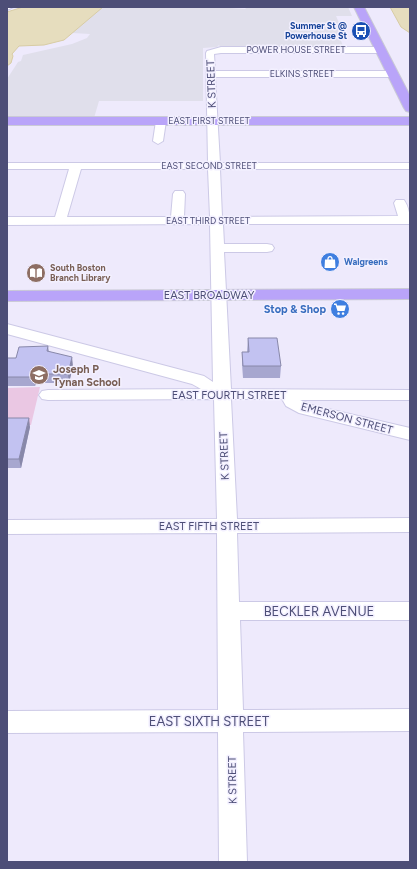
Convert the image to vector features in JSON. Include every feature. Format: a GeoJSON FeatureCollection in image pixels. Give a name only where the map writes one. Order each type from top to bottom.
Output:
{"type":"FeatureCollection","features":[{"type":"Feature","properties":{"kind":"main road"},"geometry":{"type":"LineString","coordinates":[[359,7],[410,108]]}},
{"type":"Feature","properties":{"kind":"main road","name":"EAST FIRST STREET"},"geometry":{"type":"LineString","coordinates":[[7,121],[410,121]]}},
{"type":"Feature","properties":{"kind":"main road","name":"EAST BROADWAY"},"geometry":{"type":"LineString","coordinates":[[7,296],[410,294]]}},
{"type":"Feature","properties":{"kind":"street","name":"POWER HOUSE STREET"},"geometry":{"type":"LineString","coordinates":[[212,52],[381,50]]}},
{"type":"Feature","properties":{"kind":"street","name":"K STREET"},"geometry":{"type":"LineString","coordinates":[[212,52],[210,53],[215,221],[227,526],[233,862]]}},
{"type":"Feature","properties":{"kind":"street","name":"ELKINS STREET"},"geometry":{"type":"LineString","coordinates":[[211,74],[393,74]]}},
{"type":"Feature","properties":{"kind":"street"},"geometry":{"type":"LineString","coordinates":[[158,141],[161,121]]}},
{"type":"Feature","properties":{"kind":"street"},"geometry":{"type":"LineString","coordinates":[[60,221],[76,166]]}},
{"type":"Feature","properties":{"kind":"street","name":"EAST SECOND STREET"},"geometry":{"type":"LineString","coordinates":[[10,169],[76,166],[410,166]]}},
{"type":"Feature","properties":{"kind":"street"},"geometry":{"type":"LineString","coordinates":[[177,221],[179,194]]}},
{"type":"Feature","properties":{"kind":"street"},"geometry":{"type":"LineString","coordinates":[[400,203],[408,220]]}},
{"type":"Feature","properties":{"kind":"street","name":"EAST THIRD STREET"},"geometry":{"type":"LineString","coordinates":[[7,222],[408,220]]}},
{"type":"Feature","properties":{"kind":"street"},"geometry":{"type":"LineString","coordinates":[[216,248],[267,248]]}},
{"type":"Feature","properties":{"kind":"street"},"geometry":{"type":"LineString","coordinates":[[7,330],[198,380],[221,394]]}},
{"type":"Feature","properties":{"kind":"street","name":"EAST FOURTH STREET"},"geometry":{"type":"LineString","coordinates":[[48,395],[410,395]]}},
{"type":"Feature","properties":{"kind":"street","name":"EMERSON STREET"},"geometry":{"type":"LineString","coordinates":[[289,395],[292,402],[305,409],[410,434]]}},
{"type":"Feature","properties":{"kind":"street","name":"EAST FIFTH STREET"},"geometry":{"type":"LineString","coordinates":[[7,527],[410,525]]}},
{"type":"Feature","properties":{"kind":"street","name":"BECKLER AVENUE"},"geometry":{"type":"LineString","coordinates":[[229,611],[410,611]]}},
{"type":"Feature","properties":{"kind":"street","name":"EAST SIXTH STREET"},"geometry":{"type":"LineString","coordinates":[[7,722],[410,720]]}},
{"type":"Feature","properties":{"kind":"shaded area"},"geometry":{"type":"Polygon","coordinates":[[[23,7],[103,7],[64,40],[44,45],[19,46],[12,54],[13,56],[11,63],[7,66],[7,12],[23,7]]]}},
{"type":"Feature","properties":{"kind":"shaded area"},"geometry":{"type":"Polygon","coordinates":[[[103,7],[216,7],[245,9],[247,7],[348,7],[352,16],[336,16],[344,34],[339,35],[344,49],[221,49],[219,45],[217,47],[203,48],[203,101],[99,101],[94,118],[7,118],[7,79],[18,62],[21,61],[23,55],[72,44],[87,38],[90,34],[72,33],[103,7]]]}},
{"type":"Feature","properties":{"kind":"shaded area"},"geometry":{"type":"Polygon","coordinates":[[[390,7],[410,7],[410,33],[401,27],[390,7]]]}},
{"type":"Feature","properties":{"kind":"shaded area"},"geometry":{"type":"Polygon","coordinates":[[[40,387],[31,425],[7,425],[7,388],[40,387]]]}},
{"type":"Feature","properties":{"kind":"building"},"geometry":{"type":"Polygon","coordinates":[[[248,338],[277,338],[281,366],[243,366],[242,352],[249,352],[248,338]]]}},
{"type":"Feature","properties":{"kind":"building","name":"Joseph P Tynan School"},"geometry":{"type":"Polygon","coordinates":[[[48,346],[47,351],[72,357],[68,374],[35,374],[34,377],[7,377],[7,358],[16,358],[19,347],[48,346]]]}},
{"type":"Feature","properties":{"kind":"building"},"geometry":{"type":"Polygon","coordinates":[[[7,418],[29,418],[19,459],[7,459],[7,418]]]}},
{"type":"Feature","properties":{"kind":"place","name":"Summer St @ Powerhouse St"},"geometry":{"type":"Point","coordinates":[361,31]}},
{"type":"Feature","properties":{"kind":"place","name":"Walgreens"},"geometry":{"type":"Point","coordinates":[330,262]}},
{"type":"Feature","properties":{"kind":"place","name":"South Boston Branch Library"},"geometry":{"type":"Point","coordinates":[36,273]}},
{"type":"Feature","properties":{"kind":"place","name":"Stop & Shop"},"geometry":{"type":"Point","coordinates":[340,309]}},
{"type":"Feature","properties":{"kind":"place","name":"Joseph P Tynan School"},"geometry":{"type":"Point","coordinates":[39,375]}}]}
